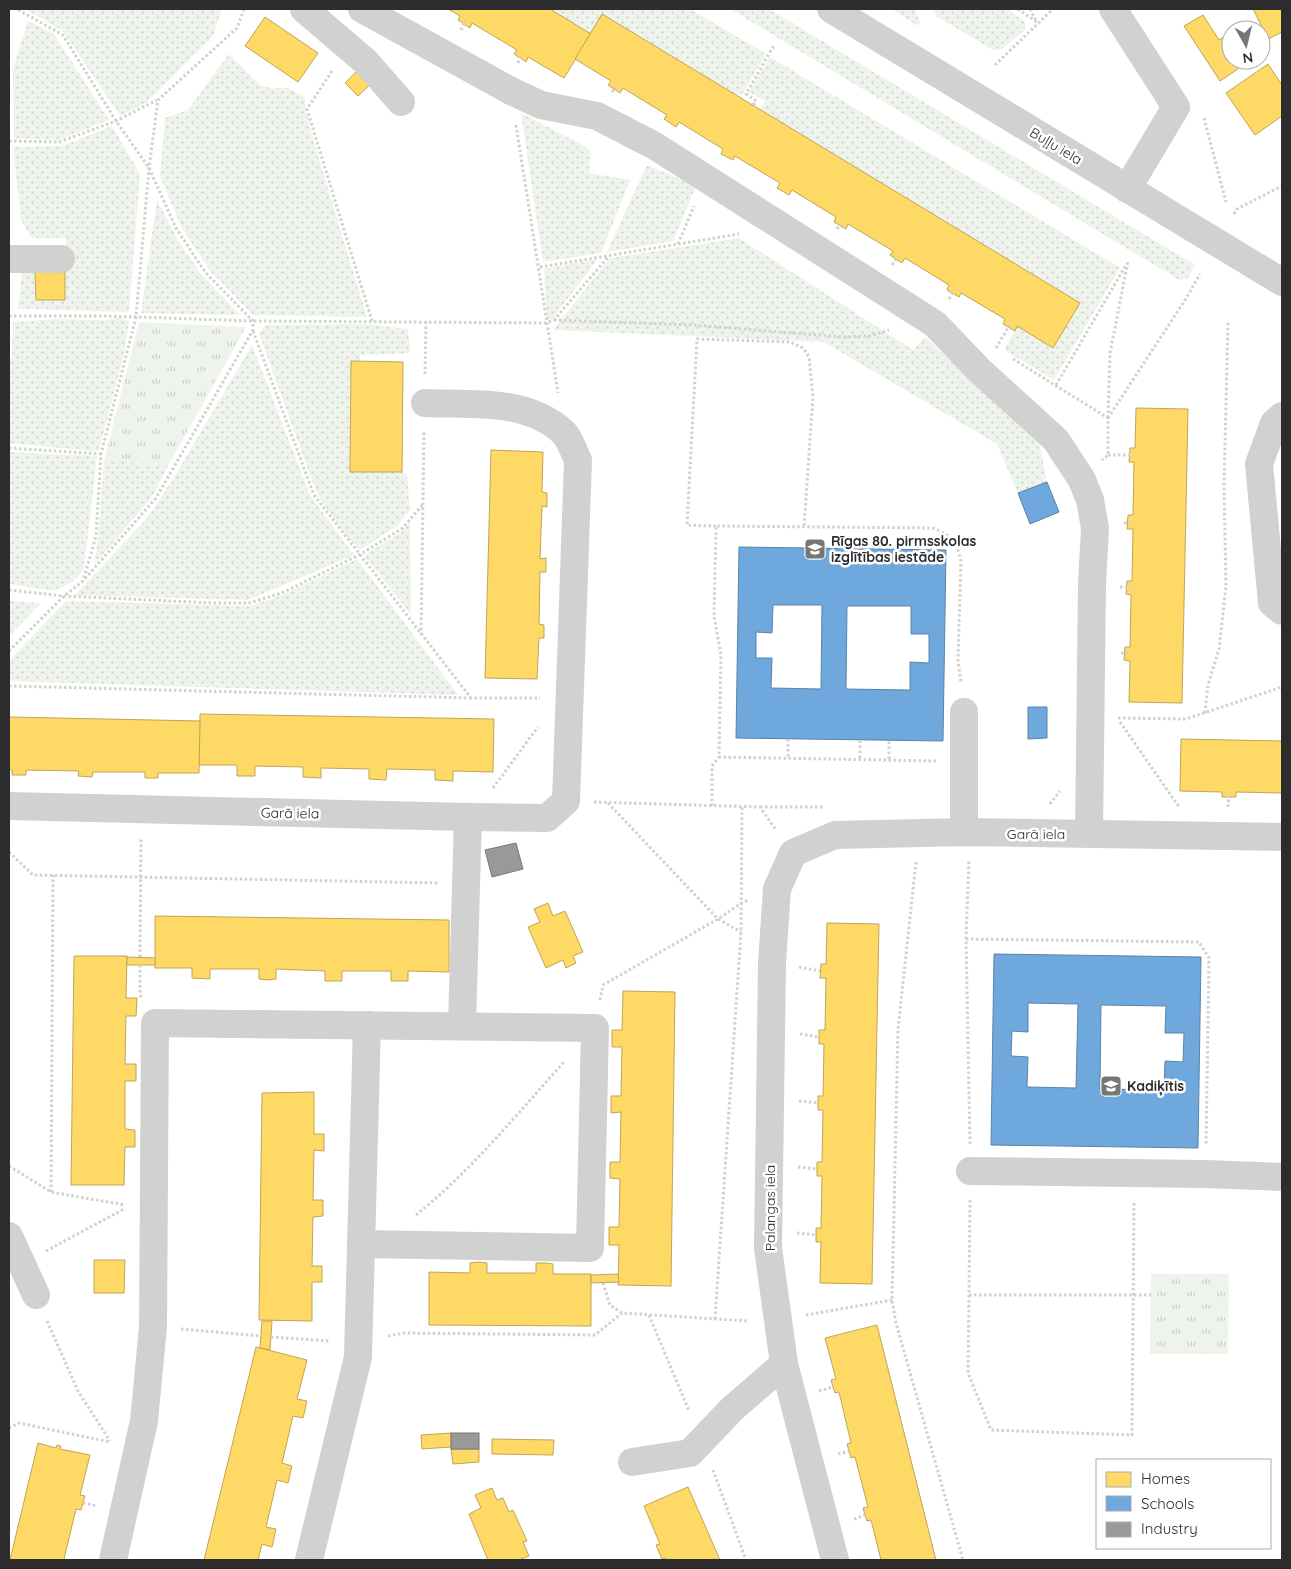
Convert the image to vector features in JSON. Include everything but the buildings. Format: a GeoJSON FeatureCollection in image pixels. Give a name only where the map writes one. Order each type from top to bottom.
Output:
{"type":"FeatureCollection","features":[{"type":"Feature","properties":{"kind":"street"},"geometry":{"type":"LineString","coordinates":[[304,9],[366,62],[402,102]]}},
{"type":"Feature","properties":{"kind":"street"},"geometry":{"type":"LineString","coordinates":[[362,9],[511,91],[541,105],[597,116],[655,146],[935,324],[979,370],[1056,440],[1082,480],[1090,500],[1095,528],[1092,584],[1089,834]]}},
{"type":"Feature","properties":{"kind":"street","name":"Buļļu iela"},"geometry":{"type":"LineString","coordinates":[[831,9],[1282,282]]}},
{"type":"Feature","properties":{"kind":"street"},"geometry":{"type":"LineString","coordinates":[[1113,9],[1176,107],[1127,189]]}},
{"type":"Feature","properties":{"kind":"street"},"geometry":{"type":"LineString","coordinates":[[9,259],[60,259]]}},
{"type":"Feature","properties":{"kind":"street"},"geometry":{"type":"LineString","coordinates":[[425,403],[509,406],[538,415],[565,433],[578,460],[565,698],[566,802]]}},
{"type":"Feature","properties":{"kind":"street"},"geometry":{"type":"LineString","coordinates":[[1282,416],[1274,424],[1259,464],[1272,603],[1282,612]]}},
{"type":"Feature","properties":{"kind":"street"},"geometry":{"type":"LineString","coordinates":[[964,712],[967,833]]}},
{"type":"Feature","properties":{"kind":"street","name":"Garā iela"},"geometry":{"type":"LineString","coordinates":[[9,806],[547,818],[566,802]]}},
{"type":"Feature","properties":{"kind":"street"},"geometry":{"type":"LineString","coordinates":[[462,1026],[468,817]]}},
{"type":"Feature","properties":{"kind":"street","name":"Garā iela"},"geometry":{"type":"LineString","coordinates":[[793,853],[835,835],[967,833],[1282,837]]}},
{"type":"Feature","properties":{"kind":"street","name":"Palangas iela"},"geometry":{"type":"LineString","coordinates":[[793,853],[777,889],[772,963],[768,1248],[784,1364],[835,1560]]}},
{"type":"Feature","properties":{"kind":"street"},"geometry":{"type":"LineString","coordinates":[[113,1560],[144,1421],[153,1327],[155,1022],[595,1028],[590,1248],[370,1244]]}},
{"type":"Feature","properties":{"kind":"street"},"geometry":{"type":"LineString","coordinates":[[309,1560],[358,1357],[370,1244],[367,1025]]}},
{"type":"Feature","properties":{"kind":"street"},"geometry":{"type":"LineString","coordinates":[[970,1171],[1205,1174],[1282,1177]]}},
{"type":"Feature","properties":{"kind":"street"},"geometry":{"type":"LineString","coordinates":[[9,1236],[23,1281]]}},
{"type":"Feature","properties":{"kind":"street"},"geometry":{"type":"LineString","coordinates":[[632,1462],[690,1453],[732,1409],[784,1364]]}},
{"type":"Feature","properties":{"kind":"path"},"geometry":{"type":"LineString","coordinates":[[17,9],[63,35],[116,121],[150,168],[176,228],[205,272],[253,321],[253,330],[314,495],[471,698]]}},
{"type":"Feature","properties":{"kind":"path"},"geometry":{"type":"LineString","coordinates":[[9,141],[58,142],[116,121],[158,100],[237,28],[244,9]]}},
{"type":"Feature","properties":{"kind":"path"},"geometry":{"type":"LineString","coordinates":[[1018,9],[1038,23]]}},
{"type":"Feature","properties":{"kind":"path"},"geometry":{"type":"LineString","coordinates":[[1030,9],[1038,23]]}},
{"type":"Feature","properties":{"kind":"path"},"geometry":{"type":"LineString","coordinates":[[995,65],[1053,9]]}},
{"type":"Feature","properties":{"kind":"path"},"geometry":{"type":"LineString","coordinates":[[753,105],[756,101],[746,94],[774,45]]}},
{"type":"Feature","properties":{"kind":"path"},"geometry":{"type":"LineString","coordinates":[[349,47],[307,108],[372,321]]}},
{"type":"Feature","properties":{"kind":"path"},"geometry":{"type":"LineString","coordinates":[[511,91],[540,267],[546,323],[565,433]]}},
{"type":"Feature","properties":{"kind":"path"},"geometry":{"type":"LineString","coordinates":[[83,581],[96,536],[101,454],[136,317],[158,100]]}},
{"type":"Feature","properties":{"kind":"path"},"geometry":{"type":"LineString","coordinates":[[1204,116],[1226,202]]}},
{"type":"Feature","properties":{"kind":"path"},"geometry":{"type":"LineString","coordinates":[[678,244],[702,187],[711,181]]}},
{"type":"Feature","properties":{"kind":"path"},"geometry":{"type":"LineString","coordinates":[[1234,214],[1237,209],[1282,186]]}},
{"type":"Feature","properties":{"kind":"path"},"geometry":{"type":"LineString","coordinates":[[540,267],[740,234]]}},
{"type":"Feature","properties":{"kind":"path"},"geometry":{"type":"LineString","coordinates":[[554,320],[609,256]]}},
{"type":"Feature","properties":{"kind":"path"},"geometry":{"type":"LineString","coordinates":[[1056,386],[1128,261],[1110,353],[1108,418],[1200,274]]}},
{"type":"Feature","properties":{"kind":"path"},"geometry":{"type":"LineString","coordinates":[[9,316],[136,317],[253,321],[546,323],[554,320],[693,325],[844,337],[869,336],[890,329]]}},
{"type":"Feature","properties":{"kind":"path"},"geometry":{"type":"LineString","coordinates":[[1205,713],[1208,685],[1219,648],[1226,586],[1224,486],[1228,321]]}},
{"type":"Feature","properties":{"kind":"path"},"geometry":{"type":"LineString","coordinates":[[421,635],[426,322]]}},
{"type":"Feature","properties":{"kind":"path"},"geometry":{"type":"LineString","coordinates":[[9,651],[64,596],[83,581],[156,498],[253,330]]}},
{"type":"Feature","properties":{"kind":"path"},"geometry":{"type":"LineString","coordinates":[[804,527],[813,396],[809,357],[804,348],[790,342],[697,339],[688,525],[716,526],[804,527],[933,528],[948,534],[957,547],[961,561],[958,660],[964,712]]}},
{"type":"Feature","properties":{"kind":"path"},"geometry":{"type":"LineString","coordinates":[[9,448],[101,454]]}},
{"type":"Feature","properties":{"kind":"path"},"geometry":{"type":"LineString","coordinates":[[1108,455],[1134,455]]}},
{"type":"Feature","properties":{"kind":"path"},"geometry":{"type":"LineString","coordinates":[[9,590],[64,596],[249,603],[282,593],[359,554],[403,528],[424,504]]}},
{"type":"Feature","properties":{"kind":"path"},"geometry":{"type":"LineString","coordinates":[[712,806],[712,766],[719,757],[721,656],[714,616],[716,526]]}},
{"type":"Feature","properties":{"kind":"path"},"geometry":{"type":"LineString","coordinates":[[9,686],[471,698],[565,698]]}},
{"type":"Feature","properties":{"kind":"path"},"geometry":{"type":"LineString","coordinates":[[1199,836],[1116,718],[1186,719],[1282,688]]}},
{"type":"Feature","properties":{"kind":"path"},"geometry":{"type":"LineString","coordinates":[[468,817],[500,781],[565,698]]}},
{"type":"Feature","properties":{"kind":"path"},"geometry":{"type":"LineString","coordinates":[[788,739],[788,758]]}},
{"type":"Feature","properties":{"kind":"path"},"geometry":{"type":"LineString","coordinates":[[860,740],[860,758]]}},
{"type":"Feature","properties":{"kind":"path"},"geometry":{"type":"LineString","coordinates":[[889,740],[889,759]]}},
{"type":"Feature","properties":{"kind":"path"},"geometry":{"type":"LineString","coordinates":[[719,757],[860,758],[964,762]]}},
{"type":"Feature","properties":{"kind":"path"},"geometry":{"type":"LineString","coordinates":[[566,802],[760,807],[793,853]]}},
{"type":"Feature","properties":{"kind":"path"},"geometry":{"type":"LineString","coordinates":[[608,802],[718,919],[741,932],[772,963]]}},
{"type":"Feature","properties":{"kind":"path"},"geometry":{"type":"LineString","coordinates":[[715,1319],[741,932],[742,806]]}},
{"type":"Feature","properties":{"kind":"path"},"geometry":{"type":"LineString","coordinates":[[140,957],[142,809]]}},
{"type":"Feature","properties":{"kind":"path"},"geometry":{"type":"LineString","coordinates":[[967,833],[966,939],[970,1171],[968,1373],[991,1430],[1132,1435],[1134,1173]]}},
{"type":"Feature","properties":{"kind":"path"},"geometry":{"type":"LineString","coordinates":[[919,834],[898,1029],[892,1300],[899,1332],[963,1560]]}},
{"type":"Feature","properties":{"kind":"path"},"geometry":{"type":"LineString","coordinates":[[9,852],[33,875],[466,883]]}},
{"type":"Feature","properties":{"kind":"path"},"geometry":{"type":"LineString","coordinates":[[51,1192],[53,875]]}},
{"type":"Feature","properties":{"kind":"path"},"geometry":{"type":"LineString","coordinates":[[595,1028],[603,985],[718,919],[740,904],[777,889]]}},
{"type":"Feature","properties":{"kind":"path"},"geometry":{"type":"LineString","coordinates":[[966,939],[1199,942],[1209,958],[1205,1174]]}},
{"type":"Feature","properties":{"kind":"path"},"geometry":{"type":"LineString","coordinates":[[370,1244],[432,1202],[480,1154],[565,1061]]}},
{"type":"Feature","properties":{"kind":"path"},"geometry":{"type":"LineString","coordinates":[[9,1166],[51,1192],[130,1206],[23,1281],[78,1391],[110,1442],[19,1423],[9,1428]]}},
{"type":"Feature","properties":{"kind":"path"},"geometry":{"type":"LineString","coordinates":[[604,1282],[610,1305],[622,1314],[759,1321],[778,1320],[892,1300]]}},
{"type":"Feature","properties":{"kind":"path"},"geometry":{"type":"LineString","coordinates":[[969,1295],[1150,1295]]}},
{"type":"Feature","properties":{"kind":"path"},"geometry":{"type":"LineString","coordinates":[[271,1337],[358,1344],[404,1333],[595,1335],[622,1314]]}},
{"type":"Feature","properties":{"kind":"path"},"geometry":{"type":"LineString","coordinates":[[153,1327],[261,1336]]}},
{"type":"Feature","properties":{"kind":"green space"},"geometry":{"type":"Polygon","coordinates":[[[25,9],[222,9],[213,36],[146,103],[120,116],[63,31],[25,9]]]}},
{"type":"Feature","properties":{"kind":"green space"},"geometry":{"type":"Polygon","coordinates":[[[550,9],[690,9],[766,54],[740,98],[591,34],[550,9]]]}},
{"type":"Feature","properties":{"kind":"green space"},"geometry":{"type":"Polygon","coordinates":[[[730,9],[769,9],[1195,265],[1188,278],[1179,280],[730,9]]]}},
{"type":"Feature","properties":{"kind":"green space"},"geometry":{"type":"Polygon","coordinates":[[[891,9],[915,9],[920,22],[918,26],[891,9]]]}},
{"type":"Feature","properties":{"kind":"green space"},"geometry":{"type":"Polygon","coordinates":[[[933,9],[1007,9],[1025,22],[1026,29],[1002,49],[993,50],[936,16],[933,9]]]}},
{"type":"Feature","properties":{"kind":"green space"},"geometry":{"type":"Polygon","coordinates":[[[28,21],[54,34],[109,120],[58,140],[14,138],[13,69],[28,21]]]}},
{"type":"Feature","properties":{"kind":"green space"},"geometry":{"type":"Polygon","coordinates":[[[229,54],[260,85],[270,88],[288,88],[304,97],[309,126],[367,317],[253,315],[211,272],[182,228],[160,176],[165,118],[188,110],[229,54]]]}},
{"type":"Feature","properties":{"kind":"green space"},"geometry":{"type":"Polygon","coordinates":[[[770,57],[1120,268],[1054,380],[1004,350],[1017,326],[1053,348],[760,110],[765,101],[749,92],[770,57]]]}},
{"type":"Feature","properties":{"kind":"green space"},"geometry":{"type":"Polygon","coordinates":[[[521,113],[586,147],[591,153],[589,173],[630,180],[601,253],[543,262],[521,113]]]}},
{"type":"Feature","properties":{"kind":"green space"},"geometry":{"type":"Polygon","coordinates":[[[112,126],[140,174],[129,312],[18,309],[22,272],[35,272],[36,300],[65,300],[66,238],[32,238],[21,220],[13,147],[62,146],[112,126]]]}},
{"type":"Feature","properties":{"kind":"green space"},"geometry":{"type":"Polygon","coordinates":[[[647,165],[696,186],[673,241],[607,252],[647,165]]]}},
{"type":"Feature","properties":{"kind":"green space"},"geometry":{"type":"Polygon","coordinates":[[[157,200],[179,242],[200,273],[240,315],[141,313],[157,200]]]}},
{"type":"Feature","properties":{"kind":"green space"},"geometry":{"type":"Polygon","coordinates":[[[739,238],[913,350],[925,337],[1039,442],[1047,482],[1018,493],[997,444],[824,342],[553,330],[610,258],[739,238]]]}},
{"type":"Feature","properties":{"kind":"green space"},"geometry":{"type":"Polygon","coordinates":[[[598,259],[552,319],[547,320],[544,269],[598,259]]]}},
{"type":"Feature","properties":{"kind":"green space"},"geometry":{"type":"Polygon","coordinates":[[[120,318],[129,321],[124,354],[99,450],[9,443],[9,361],[12,358],[13,322],[120,318]]]}},
{"type":"Feature","properties":{"kind":"green space"},"geometry":{"type":"Polygon","coordinates":[[[139,322],[246,327],[169,464],[104,461],[139,322]]]}},
{"type":"Feature","properties":{"kind":"green space"},"geometry":{"type":"Polygon","coordinates":[[[366,324],[408,329],[410,353],[360,355],[360,362],[351,362],[350,472],[402,472],[407,475],[410,510],[397,526],[360,550],[344,533],[317,494],[259,334],[265,325],[366,324]]]}},
{"type":"Feature","properties":{"kind":"green space"},"geometry":{"type":"Polygon","coordinates":[[[252,345],[310,495],[354,555],[248,600],[75,595],[148,517],[176,474],[252,345]]]}},
{"type":"Feature","properties":{"kind":"green space"},"geometry":{"type":"Polygon","coordinates":[[[9,452],[97,456],[84,569],[74,581],[54,591],[9,584],[9,452]]]}},
{"type":"Feature","properties":{"kind":"green space"},"geometry":{"type":"Polygon","coordinates":[[[104,461],[169,464],[152,497],[94,565],[98,540],[104,461]]]}},
{"type":"Feature","properties":{"kind":"green space"},"geometry":{"type":"Polygon","coordinates":[[[410,523],[411,615],[364,555],[400,533],[410,523]]]}},
{"type":"Feature","properties":{"kind":"green space"},"geometry":{"type":"Polygon","coordinates":[[[357,559],[458,695],[9,681],[9,661],[66,601],[249,606],[283,595],[357,559]]]}},
{"type":"Feature","properties":{"kind":"green space"},"geometry":{"type":"Polygon","coordinates":[[[9,601],[41,603],[9,636],[9,601]]]}},
{"type":"Feature","properties":{"kind":"green space"},"geometry":{"type":"Polygon","coordinates":[[[1151,1274],[1229,1274],[1228,1354],[1150,1354],[1151,1274]]]}},
{"type":"Feature","properties":{"kind":"place","name":"Rīgas 80. pirmsskolas izglītības iestāde"},"geometry":{"type":"Point","coordinates":[815,549]}},
{"type":"Feature","properties":{"kind":"place","name":"Kadiķītis"},"geometry":{"type":"Point","coordinates":[1111,1086]}}]}
